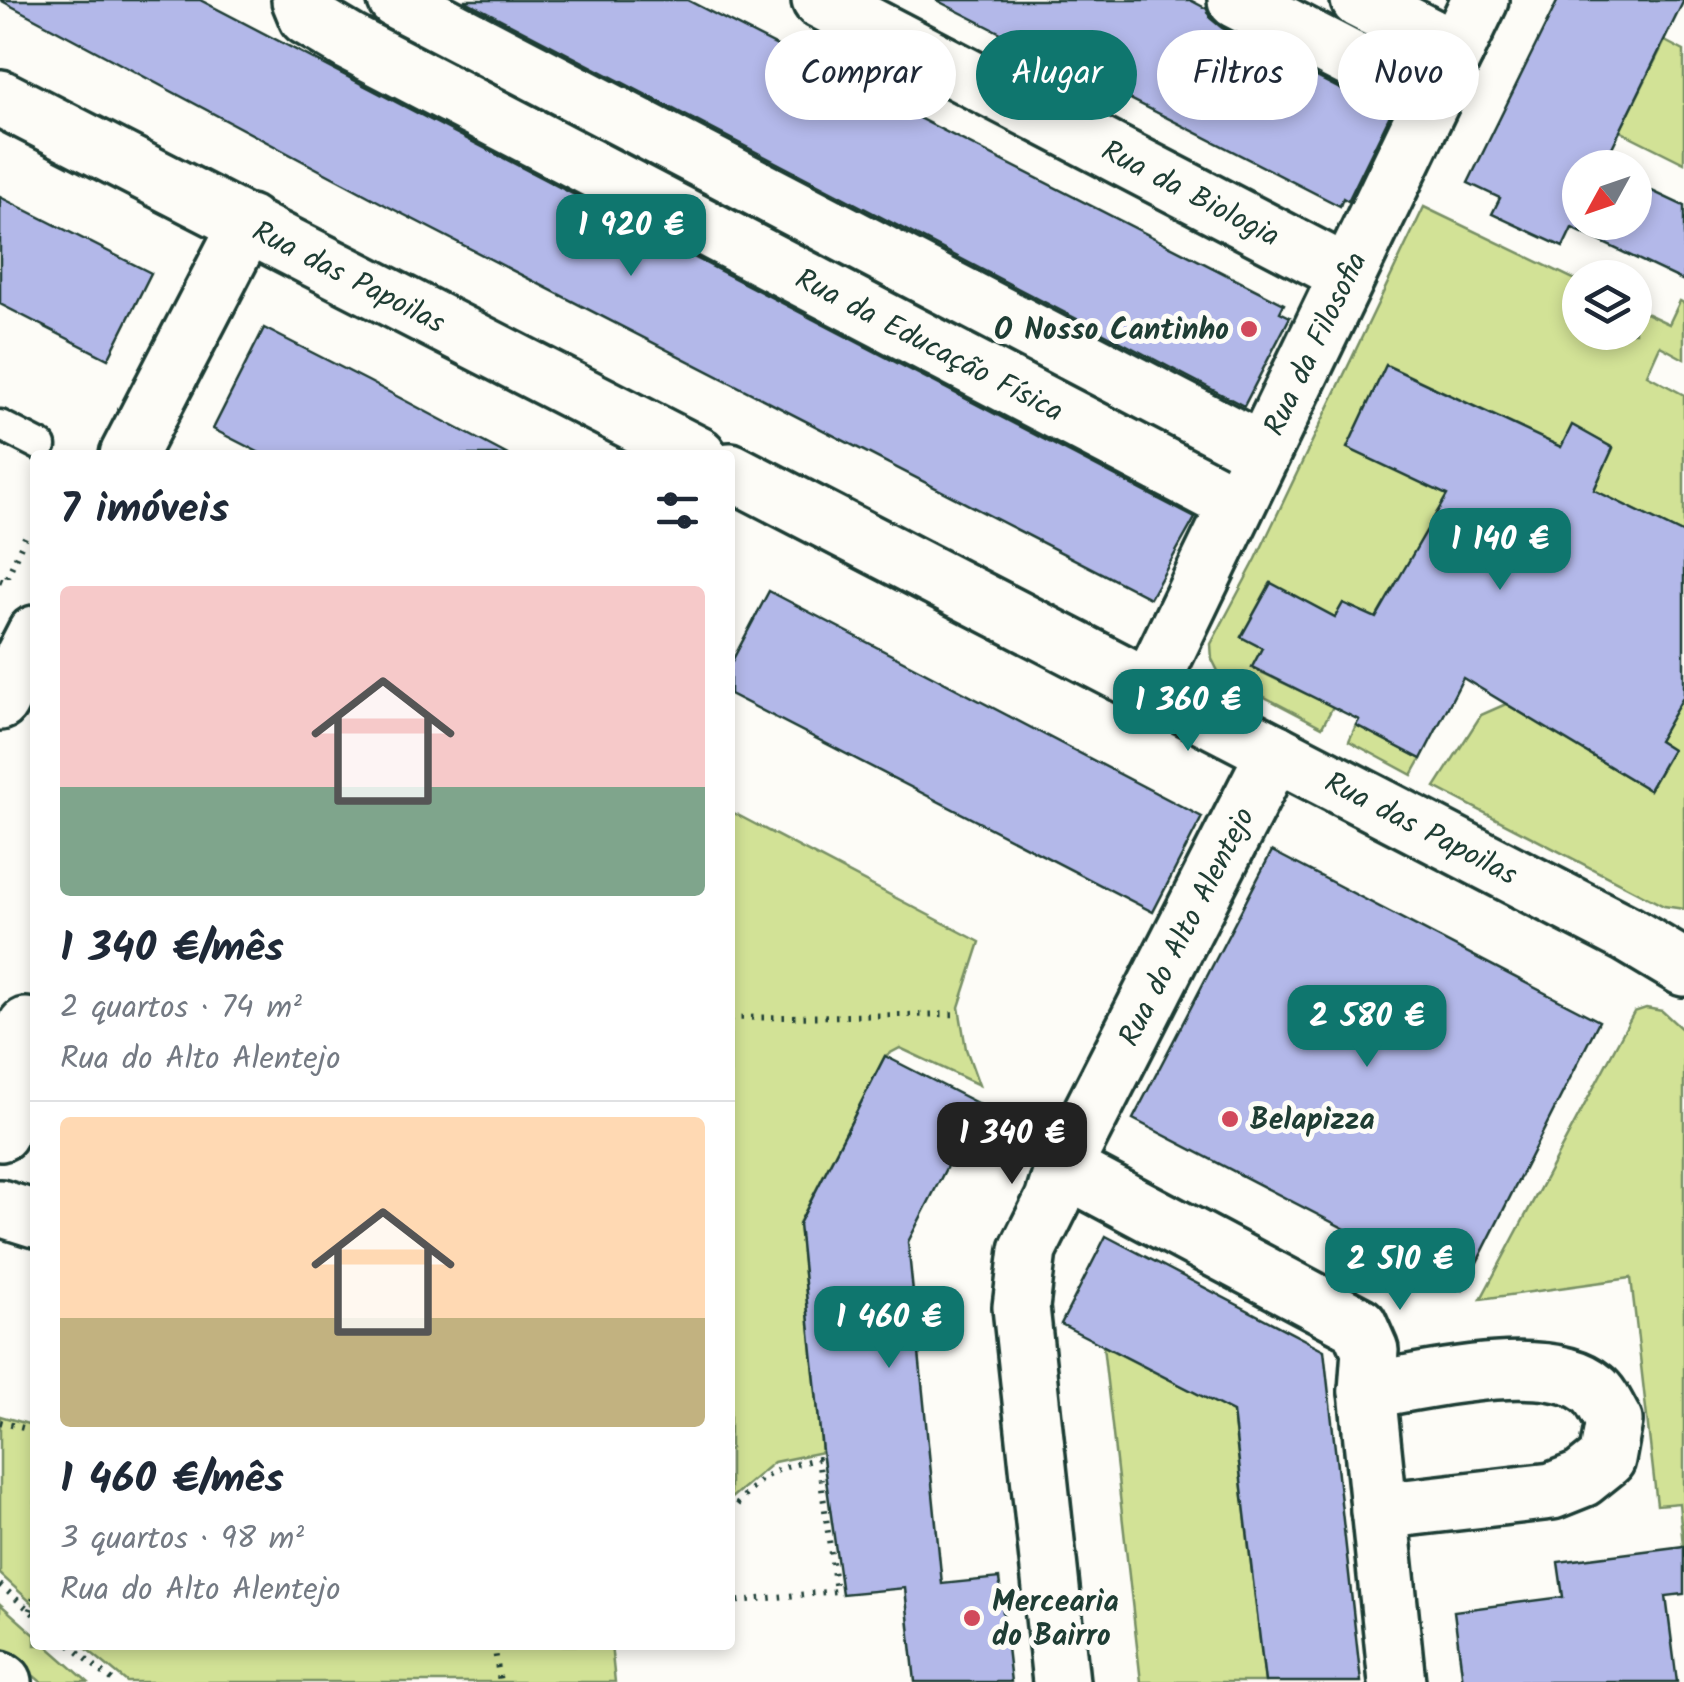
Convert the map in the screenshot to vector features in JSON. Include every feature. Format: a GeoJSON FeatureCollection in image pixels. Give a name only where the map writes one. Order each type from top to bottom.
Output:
{"type":"FeatureCollection","features":[{"type":"Feature","properties":{"kind":"street","name":"Rua da Educação Física"},"geometry":{"type":"LineString","coordinates":[[396,0],[1261,452]]}},
{"type":"Feature","properties":{"kind":"street","name":"Rua da Biologia"},"geometry":{"type":"LineString","coordinates":[[820,0],[1347,274]]}},
{"type":"Feature","properties":{"kind":"street"},"geometry":{"type":"LineString","coordinates":[[1236,0],[1338,53]]}},
{"type":"Feature","properties":{"kind":"street"},"geometry":{"type":"LineString","coordinates":[[1359,0],[1417,30]]}},
{"type":"Feature","properties":{"kind":"street","name":"Rua da Filosofia"},"geometry":{"type":"LineString","coordinates":[[1466,30],[1480,0]]}},
{"type":"Feature","properties":{"kind":"street","name":"Rua da Educação Física"},"geometry":{"type":"LineString","coordinates":[[295,5],[348,42],[1236,504]]}},
{"type":"Feature","properties":{"kind":"street","name":"Rua das Papoilas"},"geometry":{"type":"LineString","coordinates":[[0,98],[688,450]]}},
{"type":"Feature","properties":{"kind":"street","name":"Rua da Filosofia"},"geometry":{"type":"LineString","coordinates":[[1150,686],[1422,120]]}},
{"type":"Feature","properties":{"kind":"street"},"geometry":{"type":"LineString","coordinates":[[771,262],[770,237],[782,217],[797,208]]}},
{"type":"Feature","properties":{"kind":"street"},"geometry":{"type":"LineString","coordinates":[[131,450],[248,222]]}},
{"type":"Feature","properties":{"kind":"street","name":"Rua das Papoilas"},"geometry":{"type":"LineString","coordinates":[[735,475],[1150,686],[1684,968]]}},
{"type":"Feature","properties":{"kind":"street"},"geometry":{"type":"LineString","coordinates":[[0,702],[30,644]]}},
{"type":"Feature","properties":{"kind":"street","name":"Rua do Alto Alentejo"},"geometry":{"type":"LineString","coordinates":[[1061,1682],[1021,1307],[1028,1250],[1064,1168],[1275,752]]}},
{"type":"Feature","properties":{"kind":"street"},"geometry":{"type":"LineString","coordinates":[[0,1133],[20,1023]]}},
{"type":"Feature","properties":{"kind":"street"},"geometry":{"type":"LineString","coordinates":[[1064,1168],[1359,1325],[1370,1350],[1367,1391],[1397,1682]]}},
{"type":"Feature","properties":{"kind":"street"},"geometry":{"type":"LineString","coordinates":[[0,1208],[30,1217]]}},
{"type":"Feature","properties":{"kind":"street"},"geometry":{"type":"LineString","coordinates":[[1367,1391],[1436,1378],[1532,1369],[1563,1374],[1593,1388],[1614,1421],[1607,1459],[1582,1479],[1552,1491],[1379,1511]]}},
{"type":"Feature","properties":{"kind":"lane"},"geometry":{"type":"LineString","coordinates":[[0,425],[41,446]]}},
{"type":"Feature","properties":{"kind":"path"},"geometry":{"type":"LineString","coordinates":[[0,580],[5,582],[26,537]]}},
{"type":"Feature","properties":{"kind":"path"},"geometry":{"type":"LineString","coordinates":[[735,1018],[960,1014]]}},
{"type":"Feature","properties":{"kind":"path"},"geometry":{"type":"LineString","coordinates":[[0,1422],[30,1430]]}},
{"type":"Feature","properties":{"kind":"path"},"geometry":{"type":"LineString","coordinates":[[735,1504],[778,1468],[818,1459],[836,1591],[735,1601]]}},
{"type":"Feature","properties":{"kind":"path"},"geometry":{"type":"LineString","coordinates":[[0,1585],[30,1611]]}},
{"type":"Feature","properties":{"kind":"path"},"geometry":{"type":"LineString","coordinates":[[76,1650],[114,1682]]}},
{"type":"Feature","properties":{"kind":"path"},"geometry":{"type":"LineString","coordinates":[[495,1650],[500,1682]]}},
{"type":"Feature","properties":{"kind":"green space"},"geometry":{"type":"Polygon","coordinates":[[[1665,41],[1684,51],[1684,163],[1620,131],[1665,41]]]}},
{"type":"Feature","properties":{"kind":"green space"},"geometry":{"type":"Polygon","coordinates":[[[1424,207],[1562,273],[1562,350],[1652,350],[1652,316],[1669,324],[1680,301],[1684,303],[1684,359],[1660,346],[1647,375],[1684,395],[1684,534],[1594,490],[1612,447],[1572,426],[1538,496],[1465,503],[1508,552],[1436,514],[1380,620],[1343,603],[1335,617],[1270,584],[1241,637],[1262,648],[1252,668],[1307,694],[1332,648],[1356,663],[1322,727],[1219,673],[1212,659],[1211,644],[1256,559],[1424,207]]]}},
{"type":"Feature","properties":{"kind":"green space"},"geometry":{"type":"Polygon","coordinates":[[[1684,685],[1684,909],[1664,906],[1435,787],[1481,715],[1506,704],[1649,790],[1672,751],[1658,741],[1684,685]]]}},
{"type":"Feature","properties":{"kind":"green space"},"geometry":{"type":"Polygon","coordinates":[[[1356,725],[1421,759],[1412,775],[1349,741],[1356,725]]]}},
{"type":"Feature","properties":{"kind":"green space"},"geometry":{"type":"Polygon","coordinates":[[[735,814],[980,942],[959,1007],[966,1049],[979,1085],[900,1048],[885,1056],[799,1223],[822,1452],[774,1462],[735,1495],[735,814]]]}},
{"type":"Feature","properties":{"kind":"green space"},"geometry":{"type":"Polygon","coordinates":[[[1646,1008],[1662,1011],[1684,1031],[1684,1556],[1679,1503],[1657,1505],[1631,1278],[1481,1299],[1634,1012],[1646,1008]]]}},
{"type":"Feature","properties":{"kind":"green space"},"geometry":{"type":"Polygon","coordinates":[[[1103,1346],[1233,1412],[1265,1682],[1141,1682],[1103,1346]]]}},
{"type":"Feature","properties":{"kind":"green space"},"geometry":{"type":"Polygon","coordinates":[[[0,1416],[30,1425],[30,1601],[0,1574],[0,1416]]]}},
{"type":"Feature","properties":{"kind":"green space"},"geometry":{"type":"Polygon","coordinates":[[[0,1604],[30,1631],[30,1650],[52,1650],[88,1682],[41,1682],[0,1647],[0,1604]]]}},
{"type":"Feature","properties":{"kind":"green space"},"geometry":{"type":"Polygon","coordinates":[[[88,1650],[612,1650],[615,1682],[127,1682],[88,1650]]]}},
{"type":"Feature","properties":{"kind":"building"},"geometry":{"type":"Polygon","coordinates":[[[0,0],[200,0],[1195,518],[1150,598],[389,207],[0,0]]]}},
{"type":"Feature","properties":{"kind":"building"},"geometry":{"type":"Polygon","coordinates":[[[464,0],[687,0],[765,40],[765,120],[923,120],[1284,304],[1280,312],[1290,317],[1244,406],[464,0]]]}},
{"type":"Feature","properties":{"kind":"building"},"geometry":{"type":"Polygon","coordinates":[[[936,0],[1190,0],[1207,9],[1210,18],[1226,30],[1157,30],[1157,113],[1137,102],[1137,30],[995,30],[936,0]]]}},
{"type":"Feature","properties":{"kind":"building"},"geometry":{"type":"Polygon","coordinates":[[[1558,0],[1684,0],[1611,150],[1562,150],[1562,240],[1566,240],[1563,247],[1492,214],[1500,198],[1468,183],[1558,0]]]}},
{"type":"Feature","properties":{"kind":"building"},"geometry":{"type":"Polygon","coordinates":[[[1318,78],[1338,88],[1338,120],[1388,120],[1348,201],[1343,198],[1340,206],[1171,120],[1318,120],[1318,78]]]}},
{"type":"Feature","properties":{"kind":"building"},"geometry":{"type":"Polygon","coordinates":[[[1652,191],[1684,206],[1684,281],[1652,266],[1652,260],[1640,260],[1597,240],[1652,240],[1652,191]]]}},
{"type":"Feature","properties":{"kind":"building"},"geometry":{"type":"Polygon","coordinates":[[[0,197],[151,273],[108,359],[0,304],[0,197]]]}},
{"type":"Feature","properties":{"kind":"building"},"geometry":{"type":"Polygon","coordinates":[[[264,328],[499,450],[254,450],[213,429],[264,328]]]}},
{"type":"Feature","properties":{"kind":"building"},"geometry":{"type":"Polygon","coordinates":[[[1386,365],[1561,447],[1572,425],[1613,448],[1594,490],[1684,534],[1684,696],[1658,741],[1672,750],[1649,790],[1463,678],[1421,759],[1356,725],[1359,720],[1252,667],[1262,648],[1241,637],[1271,583],[1335,617],[1343,603],[1376,618],[1447,495],[1347,448],[1386,365]]]}},
{"type":"Feature","properties":{"kind":"building"},"geometry":{"type":"Polygon","coordinates":[[[769,591],[1202,817],[1153,912],[735,697],[735,656],[769,591]]]}},
{"type":"Feature","properties":{"kind":"building"},"geometry":{"type":"Polygon","coordinates":[[[1272,851],[1599,1021],[1463,1290],[1133,1119],[1272,851]]]}},
{"type":"Feature","properties":{"kind":"building"},"geometry":{"type":"Polygon","coordinates":[[[885,1056],[979,1104],[908,1242],[942,1584],[999,1578],[1011,1682],[915,1682],[905,1588],[842,1594],[822,1451],[799,1224],[885,1056]]]}},
{"type":"Feature","properties":{"kind":"building"},"geometry":{"type":"Polygon","coordinates":[[[1106,1236],[1324,1350],[1361,1682],[1265,1682],[1233,1412],[1061,1324],[1106,1236]]]}},
{"type":"Feature","properties":{"kind":"building"},"geometry":{"type":"Polygon","coordinates":[[[1684,1546],[1684,1594],[1666,1596],[1677,1682],[1463,1682],[1454,1611],[1563,1597],[1558,1562],[1684,1546]]]}},
{"type":"Feature","properties":{"kind":"place","name":"O Nosso Cantinho"},"geometry":{"type":"Point","coordinates":[1249,329]}},
{"type":"Feature","properties":{"kind":"place","name":"Belapizza"},"geometry":{"type":"Point","coordinates":[1230,1119]}},
{"type":"Feature","properties":{"kind":"place","name":"Mercearia do Bairro"},"geometry":{"type":"Point","coordinates":[972,1618]}}]}
